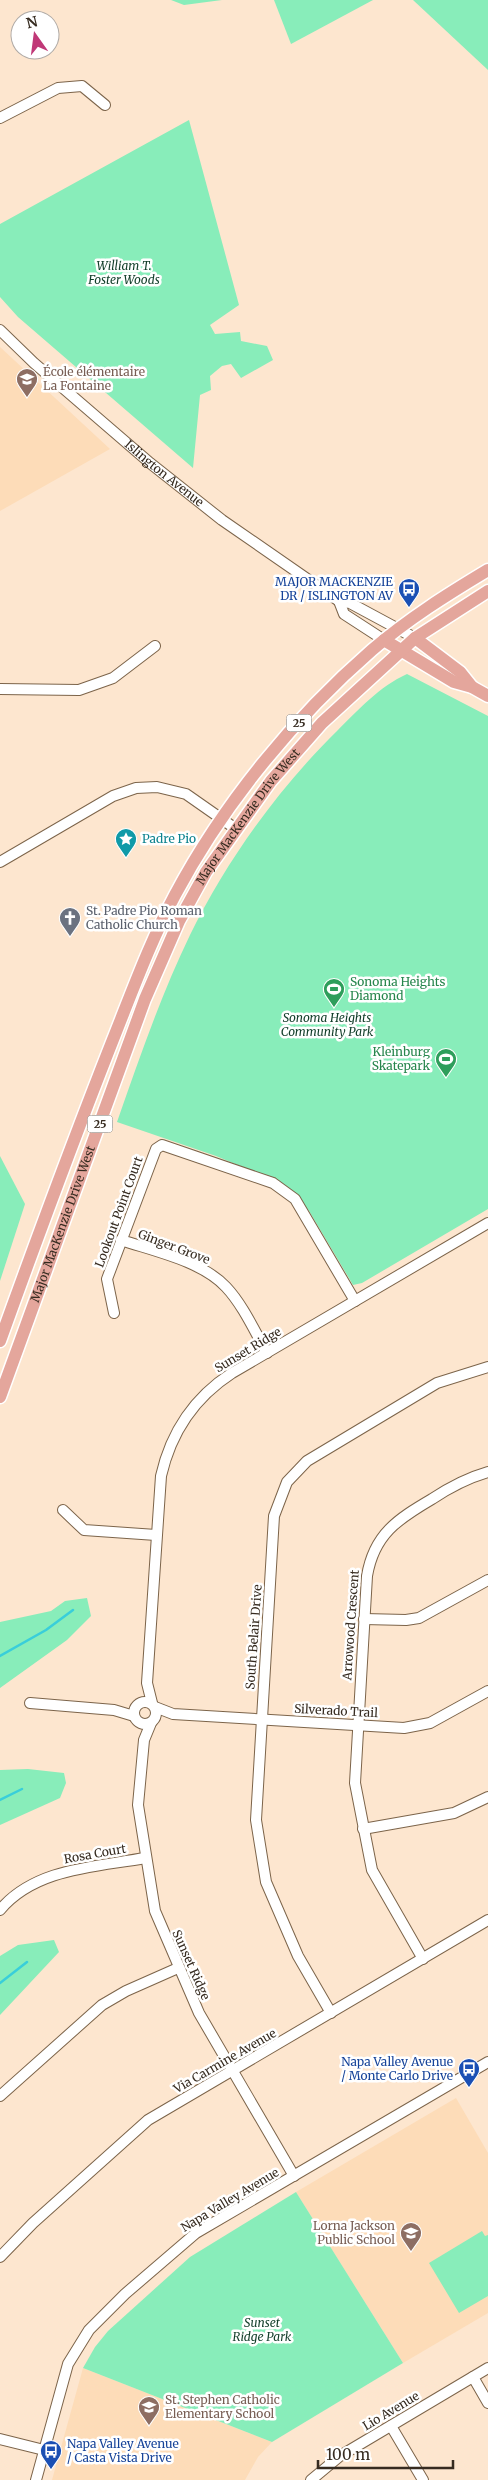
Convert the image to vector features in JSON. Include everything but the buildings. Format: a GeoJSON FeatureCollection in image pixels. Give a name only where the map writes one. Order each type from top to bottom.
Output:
{"type":"FeatureCollection","features":[{"type":"Feature","properties":{"kind":"main road","name":"Major MacKenzie Drive West"},"geometry":{"type":"LineString","coordinates":[[0,1341],[89,1098],[151,944],[185,878],[223,819],[255,775],[315,704],[384,640],[433,604],[488,570]]}},
{"type":"Feature","properties":{"kind":"main road","name":"Major MacKenzie Drive West"},"geometry":{"type":"LineString","coordinates":[[0,1397],[159,964],[194,893],[236,828],[305,740],[354,692],[402,652],[415,638],[488,591]]}},
{"type":"Feature","properties":{"kind":"main road","name":"Islington Avenue"},"geometry":{"type":"LineString","coordinates":[[415,638],[460,672],[472,687]]}},
{"type":"Feature","properties":{"kind":"main road","name":"Islington Avenue"},"geometry":{"type":"LineString","coordinates":[[384,640],[454,682],[472,687],[488,696]]}},
{"type":"Feature","properties":{"kind":"street"},"geometry":{"type":"LineString","coordinates":[[0,118],[58,88],[82,86],[105,105]]}},
{"type":"Feature","properties":{"kind":"street","name":"Islington Avenue"},"geometry":{"type":"LineString","coordinates":[[0,330],[34,363],[150,463],[222,520],[339,601],[350,603],[415,638]]}},
{"type":"Feature","properties":{"kind":"street","name":"Islington Avenue"},"geometry":{"type":"LineString","coordinates":[[339,601],[344,614],[384,640]]}},
{"type":"Feature","properties":{"kind":"street"},"geometry":{"type":"LineString","coordinates":[[0,689],[79,690],[113,678],[155,646]]}},
{"type":"Feature","properties":{"kind":"street"},"geometry":{"type":"LineString","coordinates":[[0,862],[113,796],[136,788],[157,786],[180,791],[207,806],[236,828]]}},
{"type":"Feature","properties":{"kind":"street","name":"Lookout Point Court"},"geometry":{"type":"LineString","coordinates":[[114,1313],[107,1279],[156,1149],[162,1145],[273,1183],[296,1199],[355,1301]]}},
{"type":"Feature","properties":{"kind":"street","name":"Sunset Ridge"},"geometry":{"type":"LineString","coordinates":[[144,1740],[136,1711],[147,1683],[156,1535],[163,1468],[171,1445],[184,1420],[195,1404],[218,1383],[487,1225]]}},
{"type":"Feature","properties":{"kind":"street","name":"Ginger Grove"},"geometry":{"type":"LineString","coordinates":[[121,1240],[199,1268],[219,1280],[233,1295],[267,1353]]}},
{"type":"Feature","properties":{"kind":"street","name":"South Belair Drive"},"geometry":{"type":"LineString","coordinates":[[331,2013],[298,1956],[266,1882],[256,1820],[274,1516],[288,1482],[302,1466],[316,1455],[437,1384],[488,1367]]}},
{"type":"Feature","properties":{"kind":"street","name":"Arrowood Crescent"},"geometry":{"type":"LineString","coordinates":[[423,1959],[376,1880],[368,1860],[354,1784],[356,1725],[368,1566],[382,1537],[400,1518],[464,1480],[488,1472]]}},
{"type":"Feature","properties":{"kind":"street"},"geometry":{"type":"LineString","coordinates":[[63,1510],[84,1530],[156,1535]]}},
{"type":"Feature","properties":{"kind":"street"},"geometry":{"type":"LineString","coordinates":[[364,1619],[406,1620],[419,1618],[488,1580]]}},
{"type":"Feature","properties":{"kind":"street","name":"Sunset Ridge"},"geometry":{"type":"LineString","coordinates":[[147,1683],[153,1705]]}},
{"type":"Feature","properties":{"kind":"street","name":"Silverado Trail"},"geometry":{"type":"LineString","coordinates":[[153,1705],[173,1714],[404,1728],[430,1723],[488,1691]]}},
{"type":"Feature","properties":{"kind":"street"},"geometry":{"type":"LineString","coordinates":[[30,1703],[136,1711],[147,1701],[153,1705],[156,1713],[152,1721],[143,1724],[136,1711]]}},
{"type":"Feature","properties":{"kind":"street","name":"Silverado Trail"},"geometry":{"type":"LineString","coordinates":[[152,1721],[173,1714]]}},
{"type":"Feature","properties":{"kind":"street","name":"Sunset Ridge"},"geometry":{"type":"LineString","coordinates":[[152,1721],[144,1740],[138,1805],[155,1911],[199,2013],[294,2176]]}},
{"type":"Feature","properties":{"kind":"street"},"geometry":{"type":"LineString","coordinates":[[363,1829],[454,1813],[488,1797]]}},
{"type":"Feature","properties":{"kind":"street","name":"Rosa Court"},"geometry":{"type":"LineString","coordinates":[[0,1910],[9,1900],[52,1876],[68,1871],[145,1858]]}},
{"type":"Feature","properties":{"kind":"street","name":"Via Carmine Avenue"},"geometry":{"type":"LineString","coordinates":[[0,2257],[26,2229],[148,2120],[488,1920]]}},
{"type":"Feature","properties":{"kind":"street"},"geometry":{"type":"LineString","coordinates":[[0,2096],[102,2005],[126,1991],[178,1968]]}},
{"type":"Feature","properties":{"kind":"street","name":"Napa Valley Avenue"},"geometry":{"type":"LineString","coordinates":[[36,2480],[68,2364],[80,2342],[96,2322],[185,2241],[488,2062]]}},
{"type":"Feature","properties":{"kind":"street","name":"Lio Avenue"},"geometry":{"type":"LineString","coordinates":[[311,2480],[326,2465],[488,2368]]}},
{"type":"Feature","properties":{"kind":"street"},"geometry":{"type":"LineString","coordinates":[[473,2377],[488,2403]]}},
{"type":"Feature","properties":{"kind":"street"},"geometry":{"type":"LineString","coordinates":[[390,2426],[423,2480]]}},
{"type":"Feature","properties":{"kind":"street"},"geometry":{"type":"LineString","coordinates":[[0,2439],[44,2450]]}},
{"type":"Feature","properties":{"kind":"shaded area","name":"École élémentaire La Fontaine"},"geometry":{"type":"Polygon","coordinates":[[[0,347],[110,449],[0,511],[0,347]]]}},
{"type":"Feature","properties":{"kind":"shaded area","name":"Lorna Jackson Public School"},"geometry":{"type":"Polygon","coordinates":[[[456,2098],[488,2153],[488,2313],[403,2363],[296,2192],[456,2098]]]}},
{"type":"Feature","properties":{"kind":"shaded area","name":"St. Stephen Catholic Elementary School"},"geometry":{"type":"Polygon","coordinates":[[[83,2368],[272,2442],[258,2457],[245,2480],[52,2480],[83,2368]]]}},
{"type":"Feature","properties":{"kind":"green space"},"geometry":{"type":"Polygon","coordinates":[[[171,0],[222,0],[184,5],[171,0]]]}},
{"type":"Feature","properties":{"kind":"green space"},"geometry":{"type":"Polygon","coordinates":[[[274,0],[373,0],[291,44],[274,0]]]}},
{"type":"Feature","properties":{"kind":"green space"},"geometry":{"type":"Polygon","coordinates":[[[413,0],[488,0],[488,70],[413,0]]]}},
{"type":"Feature","properties":{"kind":"green space","name":"William T. Foster Woods"},"geometry":{"type":"Polygon","coordinates":[[[189,120],[239,305],[210,325],[215,334],[240,332],[241,341],[267,346],[273,360],[241,378],[231,364],[222,366],[210,376],[211,390],[200,395],[193,468],[18,317],[0,297],[0,224],[189,120]]]}},
{"type":"Feature","properties":{"kind":"green space","name":"Sonoma Heights Community Park"},"geometry":{"type":"Polygon","coordinates":[[[407,674],[488,716],[488,1209],[362,1283],[353,1285],[309,1211],[283,1184],[216,1156],[117,1122],[151,1027],[179,958],[205,907],[237,853],[274,801],[315,753],[370,699],[388,685],[407,674]]]}},
{"type":"Feature","properties":{"kind":"green space"},"geometry":{"type":"Polygon","coordinates":[[[0,1156],[25,1204],[0,1281],[0,1156]]]}},
{"type":"Feature","properties":{"kind":"green space"},"geometry":{"type":"Polygon","coordinates":[[[87,1598],[91,1616],[67,1640],[0,1688],[0,1622],[51,1611],[65,1601],[87,1598]]]}},
{"type":"Feature","properties":{"kind":"green space"},"geometry":{"type":"Polygon","coordinates":[[[28,1769],[64,1773],[66,1783],[60,1798],[0,1825],[0,1770],[28,1769]]]}},
{"type":"Feature","properties":{"kind":"green space"},"geometry":{"type":"Polygon","coordinates":[[[54,1940],[59,1952],[0,2015],[0,1956],[18,1945],[54,1940]]]}},
{"type":"Feature","properties":{"kind":"green space","name":"Sunset Ridge Park"},"geometry":{"type":"Polygon","coordinates":[[[296,2192],[403,2363],[272,2442],[83,2368],[95,2347],[108,2331],[190,2257],[296,2192]]]}},
{"type":"Feature","properties":{"kind":"green space"},"geometry":{"type":"Polygon","coordinates":[[[482,2231],[485,2236],[488,2235],[488,2296],[459,2313],[429,2263],[482,2231]]]}},
{"type":"Feature","properties":{"kind":"waterway"},"geometry":{"type":"LineString","coordinates":[[0,1656],[46,1630],[73,1610]]}},
{"type":"Feature","properties":{"kind":"waterway"},"geometry":{"type":"LineString","coordinates":[[0,1800],[22,1789]]}},
{"type":"Feature","properties":{"kind":"waterway"},"geometry":{"type":"LineString","coordinates":[[0,1983],[27,1962]]}},
{"type":"Feature","properties":{"kind":"place","name":"École élémentaire La Fontaine"},"geometry":{"type":"Point","coordinates":[27,398]}},
{"type":"Feature","properties":{"kind":"place","name":"MAJOR MACKENZIE DR / ISLINGTON AV"},"geometry":{"type":"Point","coordinates":[409,608]}},
{"type":"Feature","properties":{"kind":"place","name":"Padre Pio"},"geometry":{"type":"Point","coordinates":[126,858]}},
{"type":"Feature","properties":{"kind":"place","name":"St. Padre Pio Roman Catholic Church"},"geometry":{"type":"Point","coordinates":[70,937]}},
{"type":"Feature","properties":{"kind":"place","name":"Sonoma Heights Diamond"},"geometry":{"type":"Point","coordinates":[334,1008]}},
{"type":"Feature","properties":{"kind":"place","name":"Kleinburg Skatepark"},"geometry":{"type":"Point","coordinates":[446,1078]}},
{"type":"Feature","properties":{"kind":"place","name":"Napa Valley Avenue / Monte Carlo Drive"},"geometry":{"type":"Point","coordinates":[469,2088]}},
{"type":"Feature","properties":{"kind":"place","name":"Lorna Jackson Public School"},"geometry":{"type":"Point","coordinates":[411,2252]}},
{"type":"Feature","properties":{"kind":"place","name":"St. Stephen Catholic Elementary School"},"geometry":{"type":"Point","coordinates":[149,2426]}},
{"type":"Feature","properties":{"kind":"place","name":"Napa Valley Avenue / Casta Vista Drive"},"geometry":{"type":"Point","coordinates":[51,2470]}}]}
